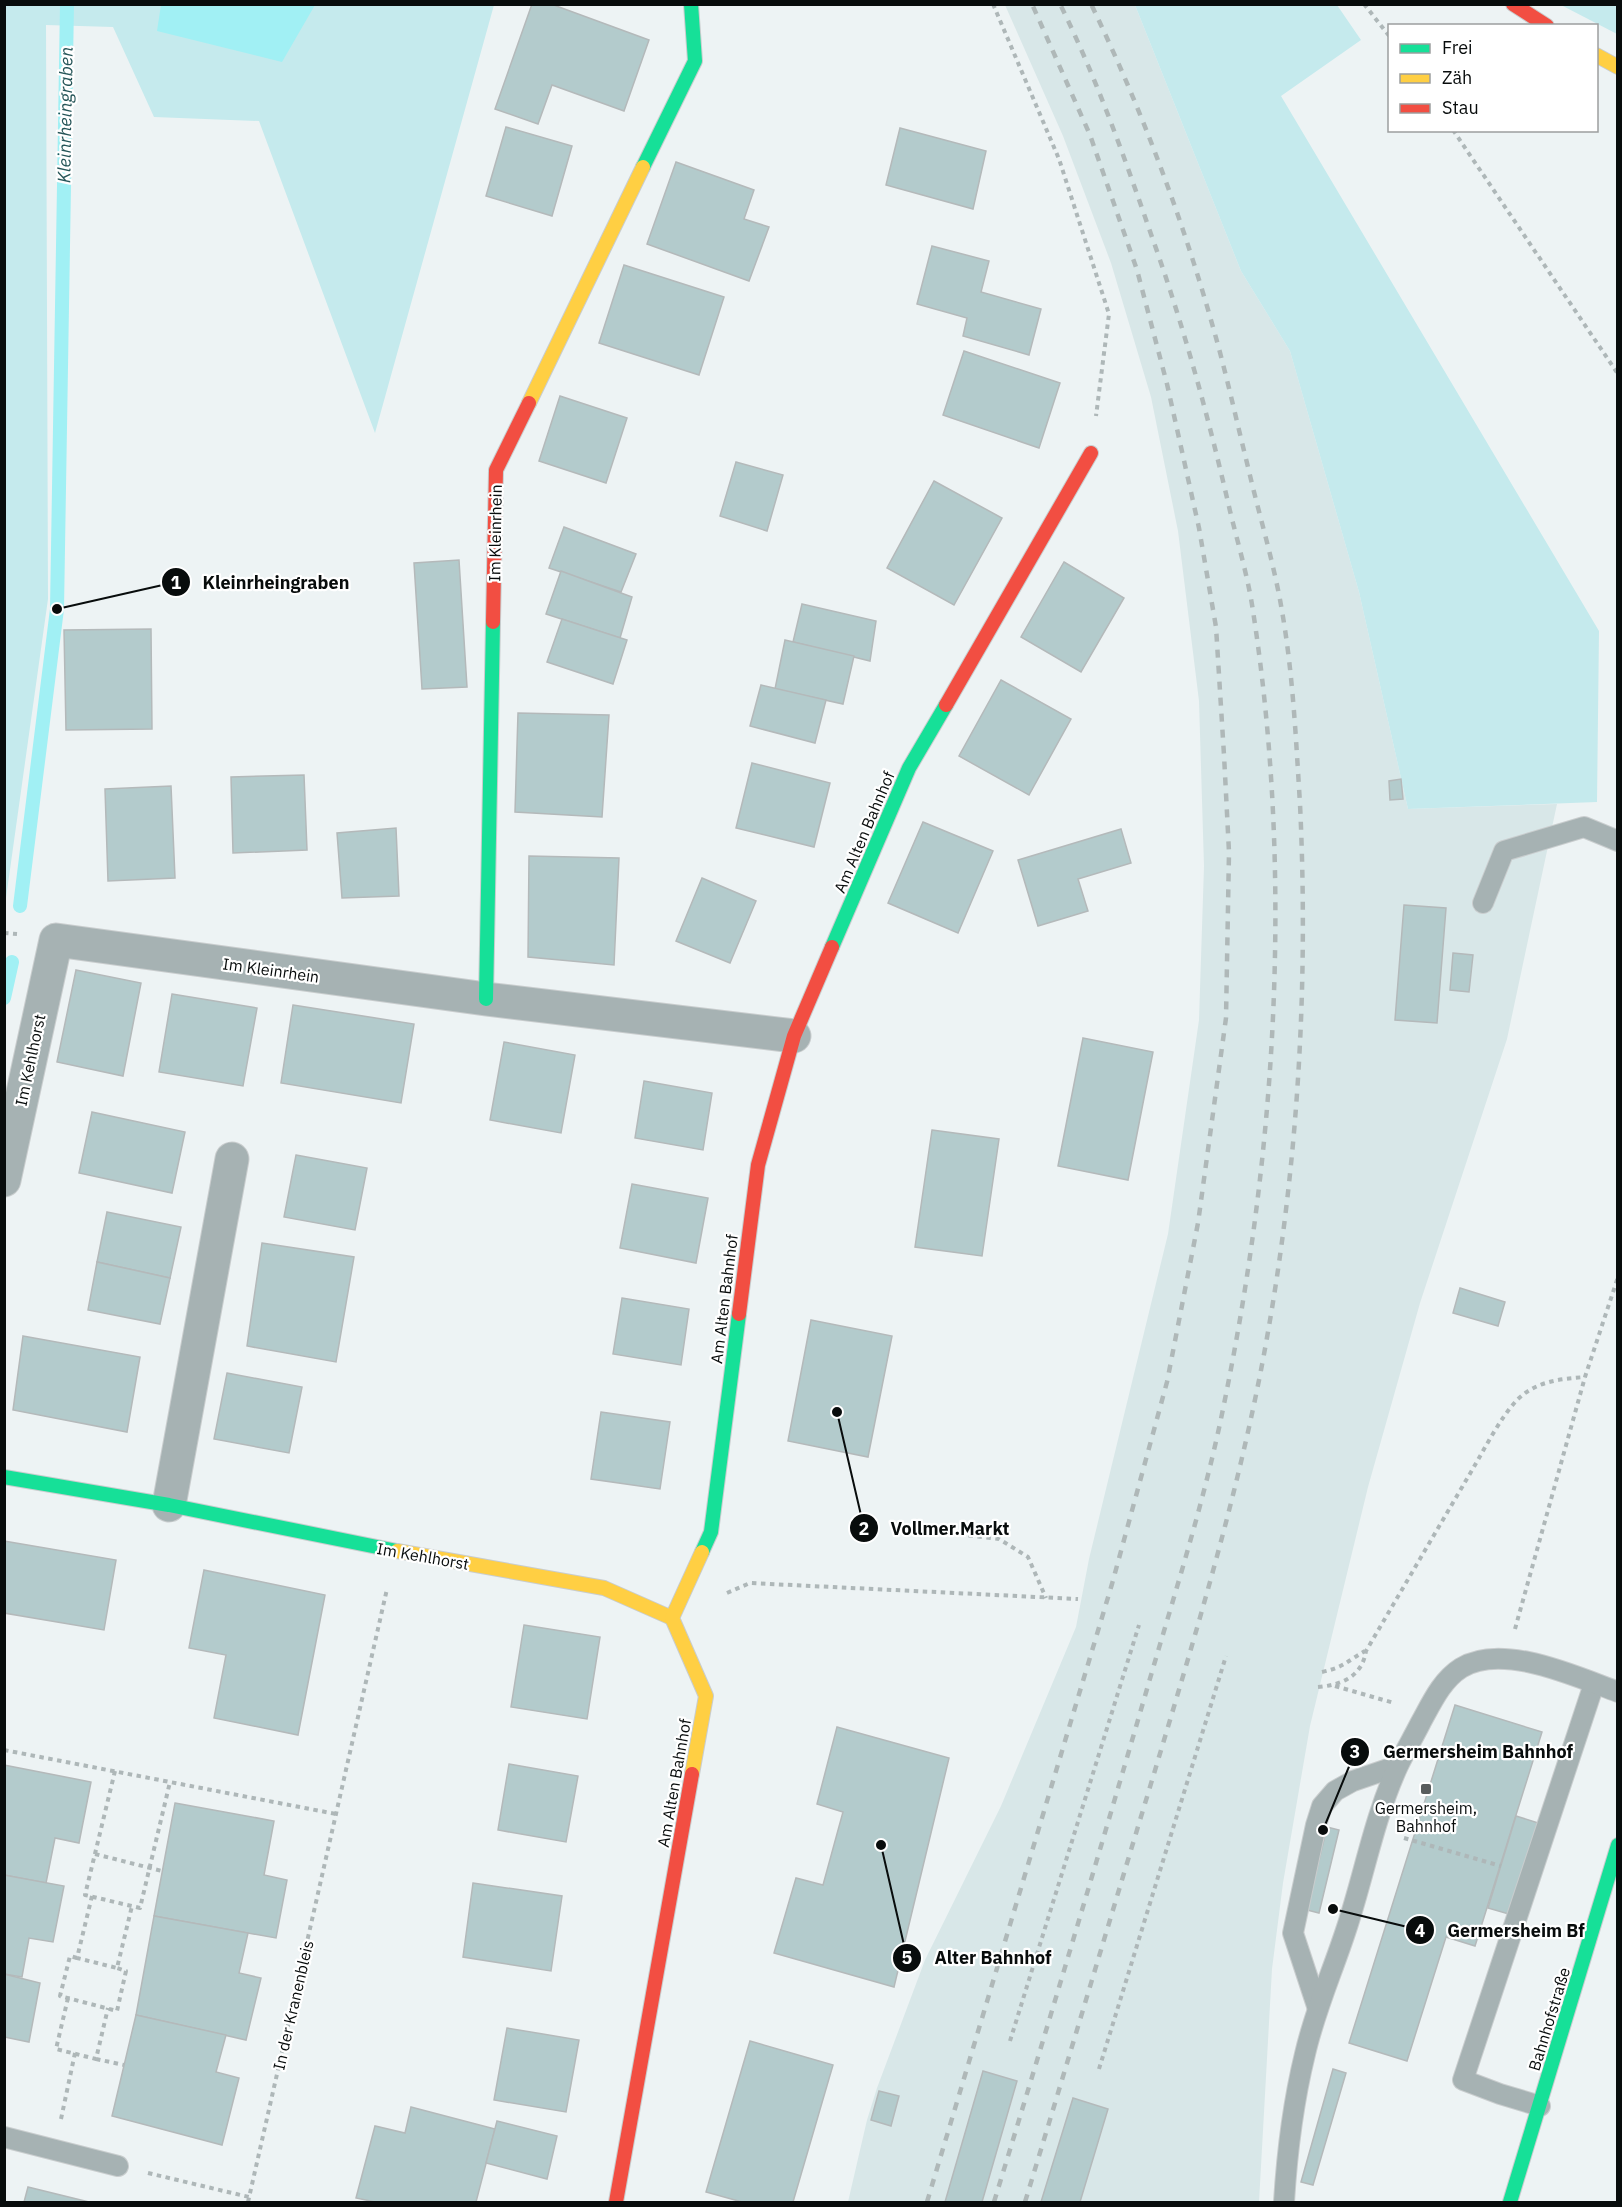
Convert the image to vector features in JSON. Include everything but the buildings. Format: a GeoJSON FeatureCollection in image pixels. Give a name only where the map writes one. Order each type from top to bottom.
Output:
{"type":"FeatureCollection","features":[{"type":"Feature","properties":{"kind":"street","name":"Im Kleinrhein"},"geometry":{"type":"LineString","coordinates":[[486,999],[496,470],[695,61],[691,4]]}},
{"type":"Feature","properties":{"kind":"street"},"geometry":{"type":"LineString","coordinates":[[1517,7],[1544,24]]}},
{"type":"Feature","properties":{"kind":"street"},"geometry":{"type":"LineString","coordinates":[[1598,56],[1617,67]]}},
{"type":"Feature","properties":{"kind":"street","name":"Am Alten Bahnhof"},"geometry":{"type":"LineString","coordinates":[[616,2202],[706,1696],[672,1618],[711,1532],[758,1165],[794,1036],[909,768],[1091,453]]}},
{"type":"Feature","properties":{"kind":"street","name":"Im Kleinrhein"},"geometry":{"type":"LineString","coordinates":[[56,940],[486,999],[794,1036]]}},
{"type":"Feature","properties":{"kind":"street","name":"Im Kehlhorst"},"geometry":{"type":"LineString","coordinates":[[4,1180],[56,940]]}},
{"type":"Feature","properties":{"kind":"street"},"geometry":{"type":"LineString","coordinates":[[169,1506],[232,1159]]}},
{"type":"Feature","properties":{"kind":"street","name":"Im Kehlhorst"},"geometry":{"type":"LineString","coordinates":[[4,1477],[603,1588],[672,1618]]}},
{"type":"Feature","properties":{"kind":"street","name":"Bahnhofstraße"},"geometry":{"type":"LineString","coordinates":[[1510,2202],[1617,1845]]}},
{"type":"Feature","properties":{"kind":"lane"},"geometry":{"type":"LineString","coordinates":[[1483,903],[1504,851],[1584,827],[1617,841]]}},
{"type":"Feature","properties":{"kind":"lane"},"geometry":{"type":"LineString","coordinates":[[1284,2202],[1288,2145],[1304,2056],[1317,2006],[1346,1930],[1375,1829],[1397,1766],[1445,1681],[1462,1667],[1483,1659],[1508,1658],[1536,1664],[1617,1692]]}},
{"type":"Feature","properties":{"kind":"lane"},"geometry":{"type":"LineString","coordinates":[[1540,2106],[1463,2080],[1594,1684]]}},
{"type":"Feature","properties":{"kind":"lane"},"geometry":{"type":"LineString","coordinates":[[1317,2006],[1293,1933],[1322,1806],[1335,1791],[1353,1781],[1397,1766]]}},
{"type":"Feature","properties":{"kind":"lane"},"geometry":{"type":"LineString","coordinates":[[4,2137],[118,2166]]}},
{"type":"Feature","properties":{"kind":"path"},"geometry":{"type":"LineString","coordinates":[[993,4],[1059,159],[1109,314],[1091,453]]}},
{"type":"Feature","properties":{"kind":"path"},"geometry":{"type":"LineString","coordinates":[[1364,4],[1388,36]]}},
{"type":"Feature","properties":{"kind":"path"},"geometry":{"type":"LineString","coordinates":[[1454,132],[1617,374]]}},
{"type":"Feature","properties":{"kind":"path"},"geometry":{"type":"LineString","coordinates":[[1508,1658],[1585,1377],[1617,1277]]}},
{"type":"Feature","properties":{"kind":"path"},"geometry":{"type":"LineString","coordinates":[[1334,1686],[1359,1670],[1364,1662],[1366,1651],[1498,1428],[1517,1400],[1539,1384],[1557,1379],[1585,1377]]}},
{"type":"Feature","properties":{"kind":"path"},"geometry":{"type":"LineString","coordinates":[[897,1527],[999,1539],[1028,1557],[1046,1598]]}},
{"type":"Feature","properties":{"kind":"path","name":"In der Kranenbleis"},"geometry":{"type":"LineString","coordinates":[[248,2202],[395,1551]]}},
{"type":"Feature","properties":{"kind":"path"},"geometry":{"type":"LineString","coordinates":[[672,1618],[750,1583],[1078,1599]]}},
{"type":"Feature","properties":{"kind":"path"},"geometry":{"type":"LineString","coordinates":[[1010,2041],[1139,1625]]}},
{"type":"Feature","properties":{"kind":"path"},"geometry":{"type":"LineString","coordinates":[[1322,1672],[1345,1666],[1354,1657],[1366,1651]]}},
{"type":"Feature","properties":{"kind":"path"},"geometry":{"type":"LineString","coordinates":[[1100,2068],[1226,1656]]}},
{"type":"Feature","properties":{"kind":"path"},"geometry":{"type":"LineString","coordinates":[[1317,1687],[1334,1686],[1426,1712]]}},
{"type":"Feature","properties":{"kind":"path"},"geometry":{"type":"LineString","coordinates":[[4,1750],[336,1814]]}},
{"type":"Feature","properties":{"kind":"path"},"geometry":{"type":"LineString","coordinates":[[115,1772],[85,1895],[140,1908],[170,1782]]}},
{"type":"Feature","properties":{"kind":"path"},"geometry":{"type":"LineString","coordinates":[[1375,1829],[1531,1875]]}},
{"type":"Feature","properties":{"kind":"path"},"geometry":{"type":"LineString","coordinates":[[95,1854],[162,1871]]}},
{"type":"Feature","properties":{"kind":"path"},"geometry":{"type":"LineString","coordinates":[[77,1958],[92,1896]]}},
{"type":"Feature","properties":{"kind":"path"},"geometry":{"type":"LineString","coordinates":[[117,1968],[132,1906]]}},
{"type":"Feature","properties":{"kind":"path"},"geometry":{"type":"LineString","coordinates":[[70,1956],[117,1968],[126,1971],[117,2011],[60,1996],[70,1956]]}},
{"type":"Feature","properties":{"kind":"path"},"geometry":{"type":"LineString","coordinates":[[68,1998],[56,2049],[124,2065]]}},
{"type":"Feature","properties":{"kind":"path"},"geometry":{"type":"LineString","coordinates":[[96,2059],[108,2008]]}},
{"type":"Feature","properties":{"kind":"path"},"geometry":{"type":"LineString","coordinates":[[67,2094],[75,2053]]}},
{"type":"Feature","properties":{"kind":"path"},"geometry":{"type":"LineString","coordinates":[[118,2166],[249,2197]]}},
{"type":"Feature","properties":{"kind":"shaded area"},"geometry":{"type":"Polygon","coordinates":[[[5,5],[494,5],[375,433],[259,121],[154,117],[113,27],[46,25],[48,599],[5,905],[5,5]]]}},
{"type":"Feature","properties":{"kind":"shaded area"},"geometry":{"type":"Polygon","coordinates":[[[1005,5],[1135,5],[1241,271],[1290,351],[1359,592],[1408,809],[1557,804],[1507,1039],[1420,1303],[1368,1487],[1310,1726],[1283,1883],[1272,1969],[1259,2202],[848,2202],[867,2120],[877,2088],[925,1960],[1001,1806],[1076,1627],[1089,1559],[1168,1234],[1199,1020],[1204,866],[1199,701],[1178,531],[1151,397],[1111,263],[1063,136],[1005,5]]]}},
{"type":"Feature","properties":{"kind":"shaded area"},"geometry":{"type":"Polygon","coordinates":[[[1135,5],[1337,5],[1361,40],[1281,96],[1599,631],[1597,802],[1408,809],[1359,592],[1290,351],[1241,271],[1135,5]]]}},
{"type":"Feature","properties":{"kind":"shaded area"},"geometry":{"type":"Polygon","coordinates":[[[1561,5],[1617,5],[1617,34],[1561,5]]]}},
{"type":"Feature","properties":{"kind":"water"},"geometry":{"type":"Polygon","coordinates":[[[161,4],[315,5],[282,62],[157,31],[161,4]]]}},
{"type":"Feature","properties":{"kind":"waterway","name":"Kleinrheingraben"},"geometry":{"type":"LineString","coordinates":[[20,906],[57,609],[67,4]]}},
{"type":"Feature","properties":{"kind":"waterway","name":"Kleinrheingraben"},"geometry":{"type":"LineString","coordinates":[[4,998],[12,962]]}},
{"type":"Feature","properties":{"kind":"railway"},"geometry":{"type":"LineString","coordinates":[[927,2202],[1112,1584],[1167,1382],[1198,1223],[1226,1018],[1229,852],[1224,755],[1216,627],[1199,528],[1167,384],[1137,270],[1090,135],[1032,4]]}},
{"type":"Feature","properties":{"kind":"railway"},"geometry":{"type":"LineString","coordinates":[[994,2202],[1178,1583],[1216,1440],[1242,1307],[1257,1208],[1267,1108],[1273,1008],[1275,908],[1273,808],[1265,709],[1248,586],[1205,408],[1175,305],[1110,119],[1060,4]]}},
{"type":"Feature","properties":{"kind":"railway"},"geometry":{"type":"LineString","coordinates":[[1025,2202],[1183,1676],[1212,1575],[1250,1422],[1261,1370],[1284,1229],[1292,1159],[1301,1017],[1303,946],[1300,804],[1291,683],[1279,593],[1206,301],[1178,215],[1146,129],[1091,4]]}},
{"type":"Feature","properties":{"kind":"traffic: fast"},"geometry":{"type":"LineString","coordinates":[[643,167],[695,61],[691,4]]}},
{"type":"Feature","properties":{"kind":"traffic: fast"},"geometry":{"type":"LineString","coordinates":[[486,999],[493,622]]}},
{"type":"Feature","properties":{"kind":"traffic: fast"},"geometry":{"type":"LineString","coordinates":[[832,947],[909,768],[946,705]]}},
{"type":"Feature","properties":{"kind":"traffic: fast"},"geometry":{"type":"LineString","coordinates":[[702,1552],[711,1532],[739,1314]]}},
{"type":"Feature","properties":{"kind":"traffic: fast"},"geometry":{"type":"LineString","coordinates":[[4,1477],[169,1505],[397,1551]]}},
{"type":"Feature","properties":{"kind":"traffic: fast"},"geometry":{"type":"LineString","coordinates":[[1510,2202],[1618,1845]]}},
{"type":"Feature","properties":{"kind":"traffic: slow"},"geometry":{"type":"LineString","coordinates":[[1598,56],[1618,67]]}},
{"type":"Feature","properties":{"kind":"traffic: slow"},"geometry":{"type":"LineString","coordinates":[[529,403],[643,167]]}},
{"type":"Feature","properties":{"kind":"traffic: slow"},"geometry":{"type":"LineString","coordinates":[[397,1551],[604,1588],[672,1618]]}},
{"type":"Feature","properties":{"kind":"traffic: slow"},"geometry":{"type":"LineString","coordinates":[[692,1774],[706,1696],[672,1618],[702,1552]]}},
{"type":"Feature","properties":{"kind":"traffic: jam"},"geometry":{"type":"LineString","coordinates":[[1513,4],[1544,24]]}},
{"type":"Feature","properties":{"kind":"traffic: jam"},"geometry":{"type":"LineString","coordinates":[[493,622],[496,470],[529,403]]}},
{"type":"Feature","properties":{"kind":"traffic: jam"},"geometry":{"type":"LineString","coordinates":[[946,705],[1091,453]]}},
{"type":"Feature","properties":{"kind":"traffic: jam"},"geometry":{"type":"LineString","coordinates":[[739,1314],[758,1165],[794,1036],[832,947]]}},
{"type":"Feature","properties":{"kind":"traffic: jam"},"geometry":{"type":"LineString","coordinates":[[616,2202],[692,1774]]}},
{"type":"Feature","properties":{"kind":"place","name":"Kleinrheingraben"},"geometry":{"type":"Point","coordinates":[57,609]}},
{"type":"Feature","properties":{"kind":"place","name":"Vollmer.Markt"},"geometry":{"type":"Point","coordinates":[837,1412]}},
{"type":"Feature","properties":{"kind":"place","name":"Germersheim, Bahnhof"},"geometry":{"type":"Point","coordinates":[1426,1789]}},
{"type":"Feature","properties":{"kind":"place","name":"Germersheim Bahnhof"},"geometry":{"type":"Point","coordinates":[1323,1830]}},
{"type":"Feature","properties":{"kind":"place","name":"Alter Bahnhof"},"geometry":{"type":"Point","coordinates":[881,1845]}},
{"type":"Feature","properties":{"kind":"place","name":"Germersheim Bf"},"geometry":{"type":"Point","coordinates":[1333,1909]}}]}
